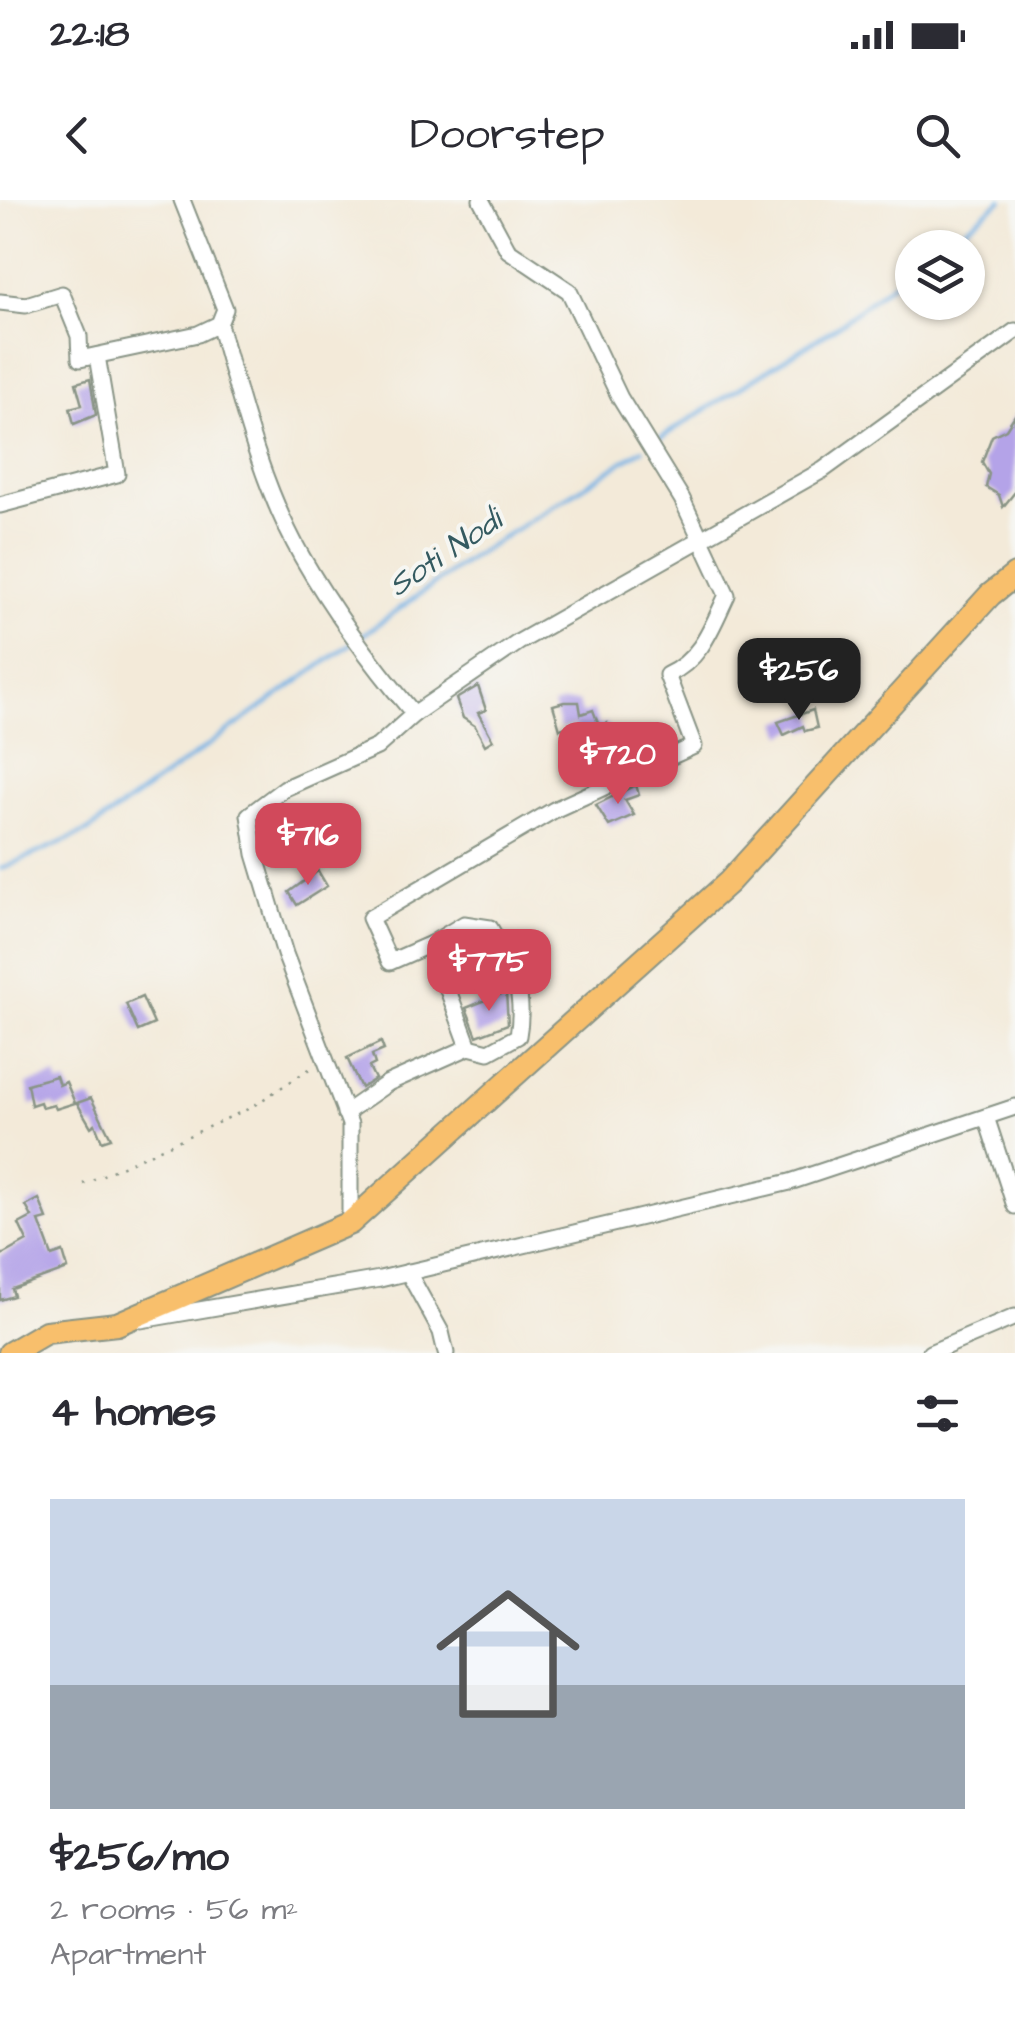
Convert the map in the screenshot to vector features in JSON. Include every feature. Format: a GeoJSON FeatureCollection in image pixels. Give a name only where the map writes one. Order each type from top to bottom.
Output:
{"type":"FeatureCollection","features":[{"type":"Feature","properties":{"kind":"highway"},"geometry":{"type":"LineString","coordinates":[[10,1353],[46,1332],[117,1324],[350,1223],[729,882],[990,595],[1015,575]]}},
{"type":"Feature","properties":{"kind":"street"},"geometry":{"type":"LineString","coordinates":[[182,200],[225,309],[219,324],[262,462],[301,556],[360,650],[414,714]]}},
{"type":"Feature","properties":{"kind":"street"},"geometry":{"type":"LineString","coordinates":[[345,1113],[388,1083],[469,1046],[489,1052],[518,1036],[524,1005],[507,956],[490,928],[464,924],[390,962],[370,918],[387,904],[554,810],[694,746],[667,675],[688,666],[727,595],[702,539],[620,398],[569,291],[508,250],[481,200]]}},
{"type":"Feature","properties":{"kind":"street"},"geometry":{"type":"LineString","coordinates":[[0,302],[26,305],[62,294],[78,336],[80,359],[198,334],[219,324]]}},
{"type":"Feature","properties":{"kind":"street"},"geometry":{"type":"LineString","coordinates":[[350,1223],[350,1124],[280,938],[254,854],[249,815],[285,788],[378,748],[414,714],[519,642],[823,470],[1015,331]]}},
{"type":"Feature","properties":{"kind":"street"},"geometry":{"type":"LineString","coordinates":[[0,504],[117,474],[97,356]]}},
{"type":"Feature","properties":{"kind":"street"},"geometry":{"type":"LineString","coordinates":[[431,944],[469,1046]]}},
{"type":"Feature","properties":{"kind":"street"},"geometry":{"type":"LineString","coordinates":[[117,1324],[274,1300],[408,1272],[790,1182],[1015,1107]]}},
{"type":"Feature","properties":{"kind":"street"},"geometry":{"type":"LineString","coordinates":[[986,1117],[1015,1206]]}},
{"type":"Feature","properties":{"kind":"street"},"geometry":{"type":"LineString","coordinates":[[408,1272],[441,1332],[446,1353]]}},
{"type":"Feature","properties":{"kind":"street"},"geometry":{"type":"LineString","coordinates":[[930,1353],[1012,1322]]}},
{"type":"Feature","properties":{"kind":"path"},"geometry":{"type":"LineString","coordinates":[[82,1184],[250,1108],[324,1060]]}},
{"type":"Feature","properties":{"kind":"building"},"geometry":{"type":"Polygon","coordinates":[[[90,379],[96,415],[74,424],[70,408],[82,405],[76,383],[90,379]]]}},
{"type":"Feature","properties":{"kind":"building"},"geometry":{"type":"Polygon","coordinates":[[[1015,415],[1015,492],[1003,507],[999,495],[986,487],[989,474],[982,462],[992,436],[1006,429],[1015,415]]]}},
{"type":"Feature","properties":{"kind":"building"},"geometry":{"type":"Polygon","coordinates":[[[478,686],[486,710],[478,713],[493,740],[485,745],[475,726],[463,718],[456,699],[478,686]]]}},
{"type":"Feature","properties":{"kind":"building"},"geometry":{"type":"Polygon","coordinates":[[[579,702],[581,714],[593,710],[599,726],[607,723],[610,731],[580,740],[574,725],[560,729],[553,705],[579,702]]]}},
{"type":"Feature","properties":{"kind":"building"},"geometry":{"type":"Polygon","coordinates":[[[813,710],[817,728],[805,731],[803,726],[784,735],[778,722],[813,710]]]}},
{"type":"Feature","properties":{"kind":"building"},"geometry":{"type":"Polygon","coordinates":[[[636,785],[639,795],[625,800],[634,815],[609,826],[596,805],[636,785]]]}},
{"type":"Feature","properties":{"kind":"building"},"geometry":{"type":"Polygon","coordinates":[[[318,871],[327,886],[297,905],[289,892],[318,871]]]}},
{"type":"Feature","properties":{"kind":"building"},"geometry":{"type":"Polygon","coordinates":[[[506,992],[508,1024],[477,1036],[466,1008],[506,992]]]}},
{"type":"Feature","properties":{"kind":"building"},"geometry":{"type":"Polygon","coordinates":[[[142,997],[154,1024],[138,1031],[126,1004],[142,997]]]}},
{"type":"Feature","properties":{"kind":"building"},"geometry":{"type":"Polygon","coordinates":[[[381,1042],[384,1050],[372,1055],[375,1064],[369,1067],[375,1079],[361,1088],[347,1058],[381,1042]]]}},
{"type":"Feature","properties":{"kind":"building"},"geometry":{"type":"Polygon","coordinates":[[[56,1076],[59,1085],[66,1082],[75,1103],[56,1109],[54,1105],[42,1108],[40,1102],[31,1105],[27,1084],[56,1076]]]}},
{"type":"Feature","properties":{"kind":"building"},"geometry":{"type":"Polygon","coordinates":[[[91,1098],[111,1138],[102,1141],[95,1124],[91,1127],[77,1103],[91,1098]]]}},
{"type":"Feature","properties":{"kind":"building"},"geometry":{"type":"Polygon","coordinates":[[[39,1199],[47,1219],[39,1221],[52,1256],[63,1252],[68,1269],[12,1289],[14,1296],[0,1300],[0,1256],[27,1241],[19,1224],[32,1217],[26,1206],[39,1199]]]}},
{"type":"Feature","properties":{"kind":"waterway","name":"Soti Nodi"},"geometry":{"type":"LineString","coordinates":[[963,230],[1002,200]]}},
{"type":"Feature","properties":{"kind":"waterway","name":"Soti Nodi"},"geometry":{"type":"LineString","coordinates":[[651,444],[836,327],[895,281]]}},
{"type":"Feature","properties":{"kind":"waterway","name":"Soti Nodi"},"geometry":{"type":"LineString","coordinates":[[360,637],[469,559],[643,449]]}},
{"type":"Feature","properties":{"kind":"waterway","name":"Soti Nodi"},"geometry":{"type":"LineString","coordinates":[[0,869],[88,831],[352,643]]}}]}
